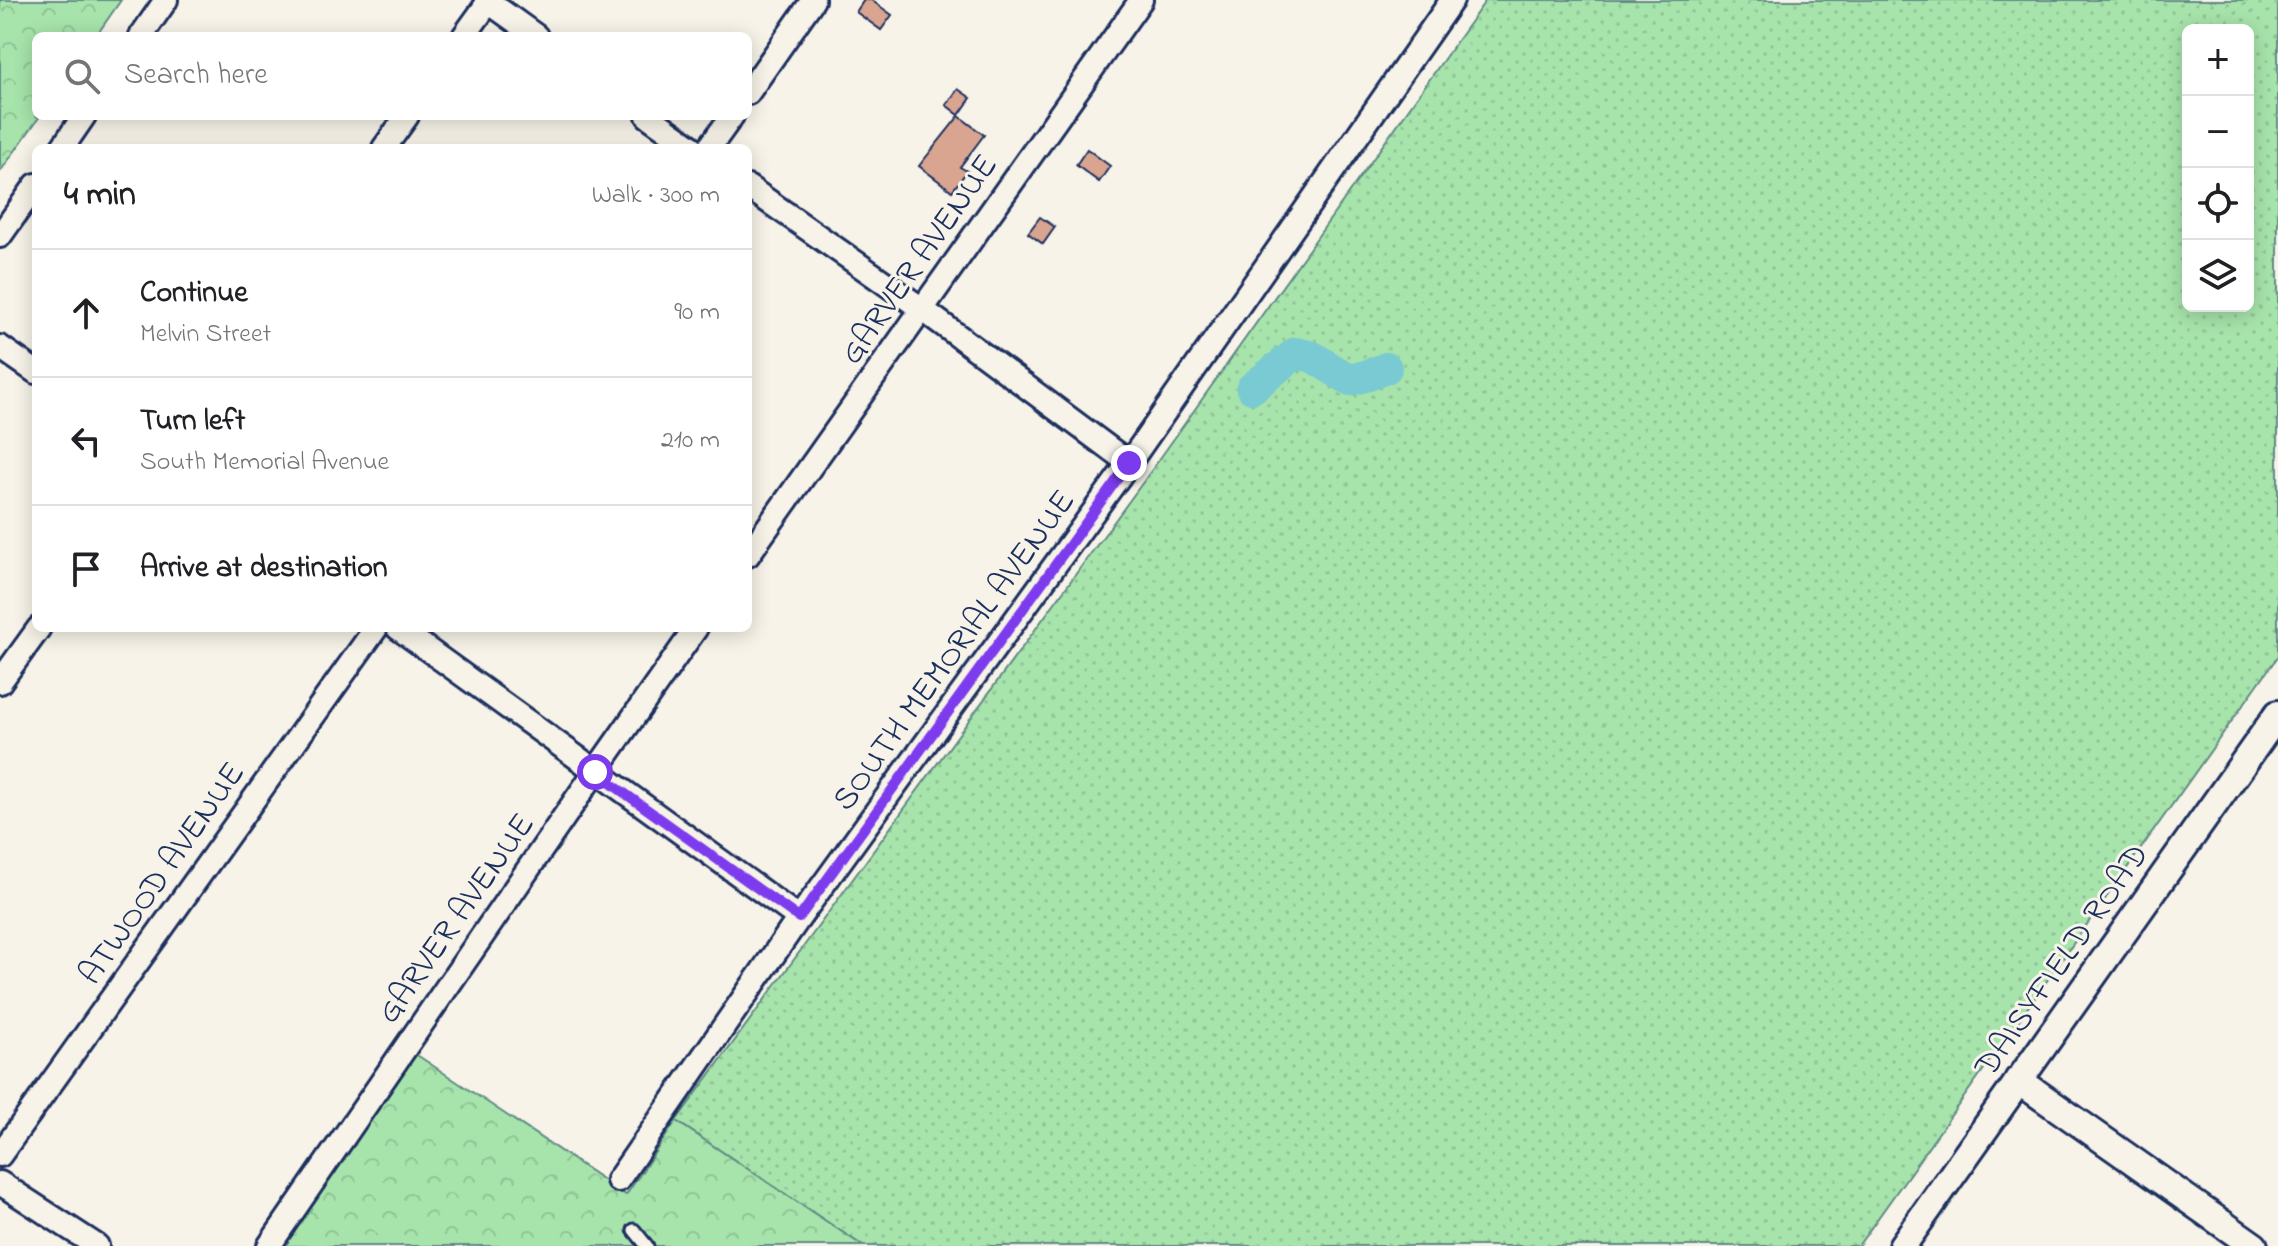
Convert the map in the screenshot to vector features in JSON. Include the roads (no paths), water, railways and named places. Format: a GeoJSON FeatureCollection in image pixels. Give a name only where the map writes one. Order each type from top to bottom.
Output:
{"type":"FeatureCollection","features":[{"type":"Feature","properties":{"kind":"street"},"geometry":{"type":"LineString","coordinates":[[144,32],[166,0]]}},
{"type":"Feature","properties":{"kind":"street"},"geometry":{"type":"LineString","coordinates":[[752,87],[813,0]]}},
{"type":"Feature","properties":{"kind":"street","name":"GARVER AVENUE"},"geometry":{"type":"LineString","coordinates":[[752,549],[1141,0]]}},
{"type":"Feature","properties":{"kind":"street","name":"SOUTH MEMORIAL AVENUE"},"geometry":{"type":"LineString","coordinates":[[618,1180],[799,918],[1129,463],[1452,0]]}},
{"type":"Feature","properties":{"kind":"street"},"geometry":{"type":"LineString","coordinates":[[467,32],[488,1],[531,32]]}},
{"type":"Feature","properties":{"kind":"street"},"geometry":{"type":"LineString","coordinates":[[65,144],[81,120]]}},
{"type":"Feature","properties":{"kind":"street"},"geometry":{"type":"LineString","coordinates":[[387,144],[404,120]]}},
{"type":"Feature","properties":{"kind":"street"},"geometry":{"type":"LineString","coordinates":[[654,120],[687,144]]}},
{"type":"Feature","properties":{"kind":"street"},"geometry":{"type":"LineString","coordinates":[[712,144],[729,120]]}},
{"type":"Feature","properties":{"kind":"street"},"geometry":{"type":"LineString","coordinates":[[752,190],[922,309],[1129,463]]}},
{"type":"Feature","properties":{"kind":"street"},"geometry":{"type":"LineString","coordinates":[[0,236],[32,191]]}},
{"type":"Feature","properties":{"kind":"street"},"geometry":{"type":"LineString","coordinates":[[0,347],[32,369]]}},
{"type":"Feature","properties":{"kind":"street"},"geometry":{"type":"LineString","coordinates":[[0,682],[36,632]]}},
{"type":"Feature","properties":{"kind":"street","name":"ATWOOD AVENUE"},"geometry":{"type":"LineString","coordinates":[[0,1155],[373,632]]}},
{"type":"Feature","properties":{"kind":"street"},"geometry":{"type":"LineString","coordinates":[[403,632],[799,918]]}},
{"type":"Feature","properties":{"kind":"street","name":"GARVER AVENUE"},"geometry":{"type":"LineString","coordinates":[[269,1246],[693,632]]}},
{"type":"Feature","properties":{"kind":"street","name":"DAISYFIELD ROAD"},"geometry":{"type":"LineString","coordinates":[[1902,1246],[2278,714]]}},
{"type":"Feature","properties":{"kind":"street"},"geometry":{"type":"LineString","coordinates":[[2018,1080],[2254,1246]]}},
{"type":"Feature","properties":{"kind":"street"},"geometry":{"type":"LineString","coordinates":[[0,1183],[97,1246]]}},
{"type":"Feature","properties":{"kind":"lane"},"geometry":{"type":"LineString","coordinates":[[634,1230],[647,1246]]}},
{"type":"Feature","properties":{"kind":"waterway"},"geometry":{"type":"LineString","coordinates":[[1252,388],[1296,353],[1313,357],[1350,380],[1386,368]]}}]}
